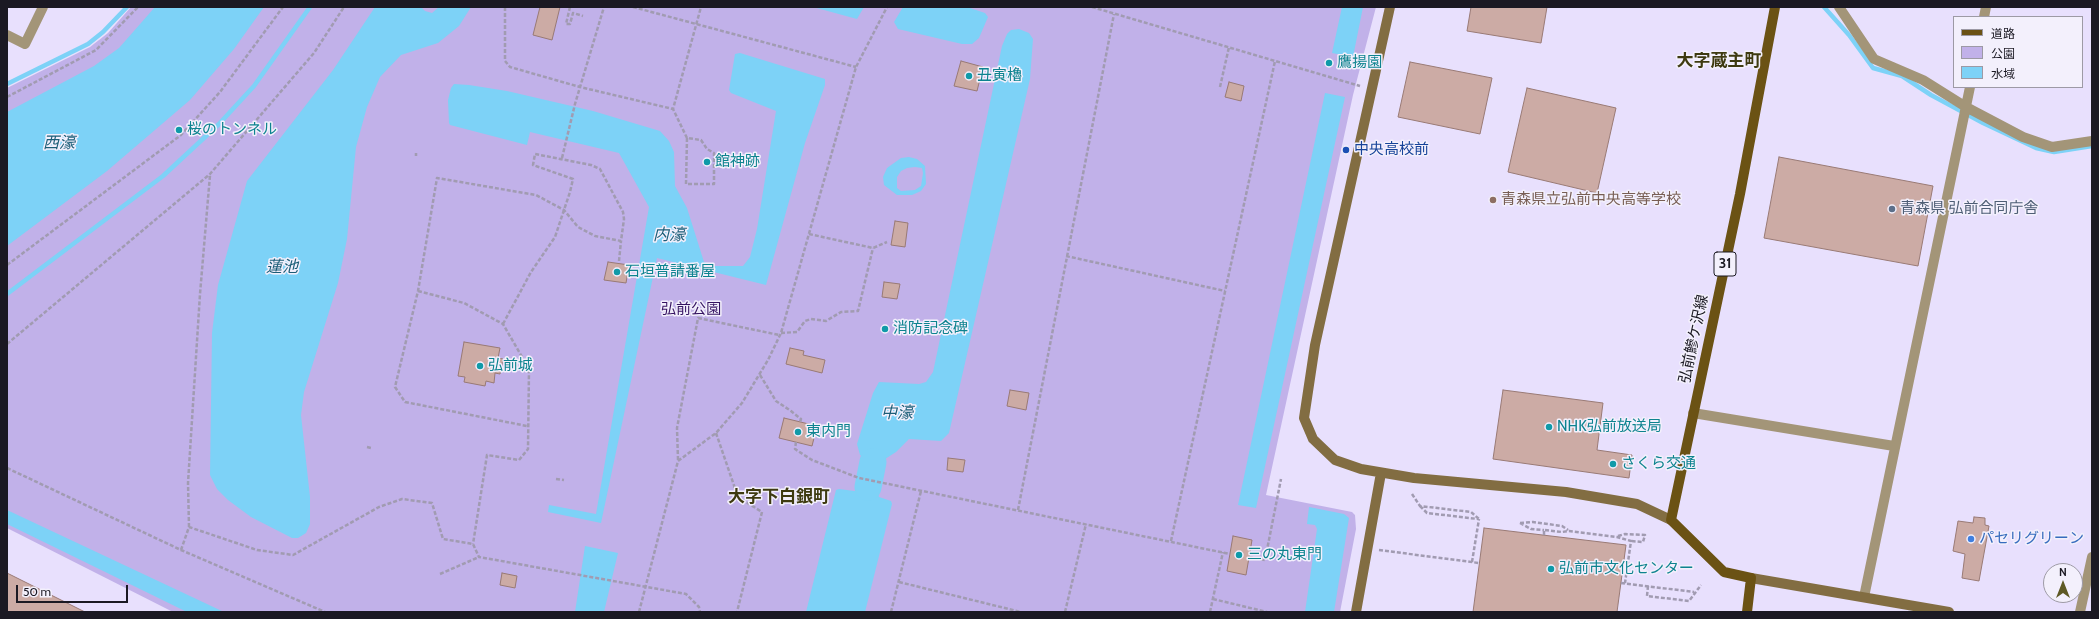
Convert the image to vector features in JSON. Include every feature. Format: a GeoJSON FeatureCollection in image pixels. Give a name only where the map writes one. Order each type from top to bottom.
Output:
{"type":"FeatureCollection","features":[{"type":"Feature","properties":{"kind":"main road","name":"弘前鰺ケ沢線"},"geometry":{"type":"LineString","coordinates":[[1671,520],[1740,194],[1775,7]]}},
{"type":"Feature","properties":{"kind":"main road"},"geometry":{"type":"LineString","coordinates":[[1671,520],[1724,572],[1751,578],[1748,612]]}},
{"type":"Feature","properties":{"kind":"street"},"geometry":{"type":"LineString","coordinates":[[7,35],[25,44],[43,7]]}},
{"type":"Feature","properties":{"kind":"street"},"geometry":{"type":"LineString","coordinates":[[1390,7],[1315,345],[1304,418],[1313,439],[1334,460],[1381,473],[1566,492],[1638,504],[1671,520]]}},
{"type":"Feature","properties":{"kind":"street"},"geometry":{"type":"LineString","coordinates":[[1839,7],[1874,59],[1923,80],[1966,109],[2023,137],[2052,147],[2092,141]]}},
{"type":"Feature","properties":{"kind":"street"},"geometry":{"type":"LineString","coordinates":[[1864,597],[1894,446],[1970,88]]}},
{"type":"Feature","properties":{"kind":"street"},"geometry":{"type":"LineString","coordinates":[[1693,413],[1894,446]]}},
{"type":"Feature","properties":{"kind":"street"},"geometry":{"type":"LineString","coordinates":[[1356,612],[1381,473]]}},
{"type":"Feature","properties":{"kind":"street"},"geometry":{"type":"LineString","coordinates":[[2080,612],[2092,557]]}},
{"type":"Feature","properties":{"kind":"street"},"geometry":{"type":"LineString","coordinates":[[1751,578],[1949,612]]}},
{"type":"Feature","properties":{"kind":"path"},"geometry":{"type":"LineString","coordinates":[[7,97],[96,50],[138,7]]}},
{"type":"Feature","properties":{"kind":"path"},"geometry":{"type":"LineString","coordinates":[[7,265],[181,135],[220,92],[283,7]]}},
{"type":"Feature","properties":{"kind":"path"},"geometry":{"type":"LineString","coordinates":[[7,344],[210,174],[314,52],[344,7]]}},
{"type":"Feature","properties":{"kind":"path"},"geometry":{"type":"LineString","coordinates":[[505,7],[506,61],[510,67],[580,87],[672,109]]}},
{"type":"Feature","properties":{"kind":"path"},"geometry":{"type":"LineString","coordinates":[[570,7],[566,24],[570,24],[573,13],[583,16]]}},
{"type":"Feature","properties":{"kind":"path"},"geometry":{"type":"LineString","coordinates":[[562,158],[575,104],[604,7]]}},
{"type":"Feature","properties":{"kind":"path"},"geometry":{"type":"LineString","coordinates":[[633,7],[856,67]]}},
{"type":"Feature","properties":{"kind":"path"},"geometry":{"type":"LineString","coordinates":[[687,138],[701,140],[706,149],[714,153],[714,184],[686,184],[687,138],[672,109],[701,7]]}},
{"type":"Feature","properties":{"kind":"path"},"geometry":{"type":"LineString","coordinates":[[678,461],[716,433],[742,403],[760,375],[780,334],[856,67],[887,7]]}},
{"type":"Feature","properties":{"kind":"path"},"geometry":{"type":"LineString","coordinates":[[1092,7],[1372,89]]}},
{"type":"Feature","properties":{"kind":"path"},"geometry":{"type":"LineString","coordinates":[[1018,510],[1114,14]]}},
{"type":"Feature","properties":{"kind":"path"},"geometry":{"type":"LineString","coordinates":[[1220,87],[1229,47]]}},
{"type":"Feature","properties":{"kind":"path"},"geometry":{"type":"LineString","coordinates":[[1171,541],[1275,61]]}},
{"type":"Feature","properties":{"kind":"path"},"geometry":{"type":"LineString","coordinates":[[503,324],[531,272],[555,236],[573,180],[533,165],[536,154],[562,158],[591,165],[600,169],[623,212],[624,219],[619,261]]}},
{"type":"Feature","properties":{"kind":"path"},"geometry":{"type":"LineString","coordinates":[[181,550],[189,527],[189,468],[200,294],[210,174]]}},
{"type":"Feature","properties":{"kind":"path"},"geometry":{"type":"LineString","coordinates":[[527,426],[405,402],[396,387],[418,291],[437,178],[536,195],[564,210],[578,227],[595,236],[621,241]]}},
{"type":"Feature","properties":{"kind":"path"},"geometry":{"type":"LineString","coordinates":[[809,234],[873,248],[887,242]]}},
{"type":"Feature","properties":{"kind":"path"},"geometry":{"type":"LineString","coordinates":[[639,612],[678,461],[677,428],[698,318],[780,334],[797,332],[805,321],[811,319],[826,321],[841,312],[858,311],[873,248]]}},
{"type":"Feature","properties":{"kind":"path"},"geometry":{"type":"LineString","coordinates":[[1066,256],[1225,291]]}},
{"type":"Feature","properties":{"kind":"path"},"geometry":{"type":"LineString","coordinates":[[418,291],[464,304],[503,324],[528,369],[528,448],[519,460],[487,456],[473,544],[479,557]]}},
{"type":"Feature","properties":{"kind":"path"},"geometry":{"type":"LineString","coordinates":[[760,375],[776,401],[801,419],[800,422]]}},
{"type":"Feature","properties":{"kind":"path"},"geometry":{"type":"LineString","coordinates":[[716,433],[738,497],[762,512],[737,612]]}},
{"type":"Feature","properties":{"kind":"path"},"geometry":{"type":"LineString","coordinates":[[796,442],[795,449],[812,460],[859,478],[885,482],[921,491],[1230,554]]}},
{"type":"Feature","properties":{"kind":"path"},"geometry":{"type":"LineString","coordinates":[[7,468],[181,550],[325,612]]}},
{"type":"Feature","properties":{"kind":"path"},"geometry":{"type":"LineString","coordinates":[[556,479],[564,480]]}},
{"type":"Feature","properties":{"kind":"path"},"geometry":{"type":"LineString","coordinates":[[1249,557],[1265,560],[1281,479]]}},
{"type":"Feature","properties":{"kind":"path"},"geometry":{"type":"LineString","coordinates":[[891,612],[921,491]]}},
{"type":"Feature","properties":{"kind":"path"},"geometry":{"type":"LineString","coordinates":[[1412,494],[1427,513],[1479,519]]}},
{"type":"Feature","properties":{"kind":"path"},"geometry":{"type":"LineString","coordinates":[[189,527],[257,550],[293,555],[379,507],[402,499],[432,503],[443,539],[473,544]]}},
{"type":"Feature","properties":{"kind":"path"},"geometry":{"type":"LineString","coordinates":[[1420,506],[1471,512],[1479,519]]}},
{"type":"Feature","properties":{"kind":"path"},"geometry":{"type":"LineString","coordinates":[[1448,516],[1449,510]]}},
{"type":"Feature","properties":{"kind":"path"},"geometry":{"type":"LineString","coordinates":[[1472,562],[1479,519]]}},
{"type":"Feature","properties":{"kind":"path"},"geometry":{"type":"LineString","coordinates":[[1569,531],[1562,526],[1533,522],[1520,523],[1531,529],[1562,532],[1569,531],[1617,537],[1631,541],[1643,542],[1645,535],[1625,534],[1617,537]]}},
{"type":"Feature","properties":{"kind":"path"},"geometry":{"type":"LineString","coordinates":[[1065,612],[1086,524]]}},
{"type":"Feature","properties":{"kind":"path"},"geometry":{"type":"LineString","coordinates":[[1544,530],[1544,535]]}},
{"type":"Feature","properties":{"kind":"path"},"geometry":{"type":"LineString","coordinates":[[1625,583],[1631,541]]}},
{"type":"Feature","properties":{"kind":"path"},"geometry":{"type":"LineString","coordinates":[[1379,550],[1479,563]]}},
{"type":"Feature","properties":{"kind":"path"},"geometry":{"type":"LineString","coordinates":[[1210,612],[1223,552]]}},
{"type":"Feature","properties":{"kind":"path"},"geometry":{"type":"LineString","coordinates":[[440,574],[479,557],[624,581],[686,594],[699,607],[700,612]]}},
{"type":"Feature","properties":{"kind":"path"},"geometry":{"type":"LineString","coordinates":[[899,582],[1021,612]]}},
{"type":"Feature","properties":{"kind":"path"},"geometry":{"type":"LineString","coordinates":[[1621,583],[1694,592]]}},
{"type":"Feature","properties":{"kind":"path"},"geometry":{"type":"LineString","coordinates":[[1648,586],[1647,596],[1689,601],[1694,592],[1701,585]]}},
{"type":"Feature","properties":{"kind":"path"},"geometry":{"type":"LineString","coordinates":[[1213,599],[1267,612]]}},
{"type":"Feature","properties":{"kind":"green space","name":"弘前公園"},"geometry":{"type":"Polygon","coordinates":[[[131,7],[1376,7],[1353,95],[1266,495],[1352,512],[1355,515],[1356,529],[1340,612],[173,612],[7,528],[7,88],[90,47],[108,33],[131,7]]]}},
{"type":"Feature","properties":{"kind":"water","name":"西濠"},"geometry":{"type":"Polygon","coordinates":[[[155,7],[264,7],[234,49],[190,100],[107,171],[7,246],[7,112],[94,66],[119,48],[155,7]]]}},
{"type":"Feature","properties":{"kind":"water","name":"蓮池"},"geometry":{"type":"Polygon","coordinates":[[[375,7],[421,7],[425,11],[432,13],[439,7],[471,7],[459,26],[438,43],[401,55],[380,77],[367,107],[356,147],[347,239],[338,283],[304,392],[301,415],[310,497],[310,524],[306,533],[298,538],[292,538],[251,517],[228,500],[217,489],[210,475],[212,333],[218,285],[247,181],[333,70],[375,7]]]}},
{"type":"Feature","properties":{"kind":"water"},"geometry":{"type":"Polygon","coordinates":[[[813,7],[864,7],[857,19],[813,7]]]}},
{"type":"Feature","properties":{"kind":"water"},"geometry":{"type":"Polygon","coordinates":[[[903,7],[967,7],[985,13],[988,17],[979,38],[972,44],[962,44],[898,29],[894,22],[903,7]]]}},
{"type":"Feature","properties":{"kind":"water"},"geometry":{"type":"Polygon","coordinates":[[[1342,7],[1363,7],[1353,57],[1332,53],[1342,7]]]}},
{"type":"Feature","properties":{"kind":"water","name":"中濠"},"geometry":{"type":"Polygon","coordinates":[[[1019,29],[1029,33],[1033,39],[1030,79],[949,433],[941,441],[909,439],[896,452],[882,461],[867,460],[860,455],[857,444],[873,393],[879,382],[919,384],[926,382],[933,372],[1002,46],[1007,34],[1011,30],[1019,29]]]}},
{"type":"Feature","properties":{"kind":"water","name":"内濠"},"geometry":{"type":"Polygon","coordinates":[[[740,53],[825,79],[825,85],[805,143],[766,285],[657,258],[601,523],[548,512],[549,505],[596,514],[649,207],[619,153],[530,132],[527,145],[450,125],[448,100],[451,88],[454,84],[507,91],[593,111],[660,131],[669,141],[674,152],[675,186],[687,208],[704,262],[714,266],[743,266],[750,257],[757,229],[776,111],[731,93],[729,90],[735,54],[740,53]]]}},
{"type":"Feature","properties":{"kind":"water"},"geometry":{"type":"Polygon","coordinates":[[[1325,93],[1345,97],[1256,508],[1238,505],[1325,93]]]}},
{"type":"Feature","properties":{"kind":"water"},"geometry":{"type":"Polygon","coordinates":[[[909,157],[917,159],[925,166],[926,184],[921,191],[912,195],[897,195],[884,185],[883,177],[887,168],[901,158],[909,157]],[[907,168],[901,171],[897,177],[897,188],[901,191],[915,190],[921,186],[923,173],[922,168],[907,168]]]}},
{"type":"Feature","properties":{"kind":"water"},"geometry":{"type":"Polygon","coordinates":[[[864,486],[876,488],[879,497],[891,501],[892,504],[865,612],[806,612],[836,490],[839,489],[862,492],[864,486]]]}},
{"type":"Feature","properties":{"kind":"water"},"geometry":{"type":"Polygon","coordinates":[[[1309,507],[1344,514],[1349,518],[1334,612],[1305,612],[1317,529],[1315,525],[1307,524],[1309,507]]]}},
{"type":"Feature","properties":{"kind":"water"},"geometry":{"type":"Polygon","coordinates":[[[7,510],[224,612],[187,612],[7,524],[7,510]]]}},
{"type":"Feature","properties":{"kind":"water"},"geometry":{"type":"Polygon","coordinates":[[[585,546],[618,553],[604,612],[575,612],[585,546]]]}},
{"type":"Feature","properties":{"kind":"building"},"geometry":{"type":"Polygon","coordinates":[[[540,7],[560,7],[552,40],[533,35],[540,7]]]}},
{"type":"Feature","properties":{"kind":"building"},"geometry":{"type":"Polygon","coordinates":[[[1471,7],[1547,7],[1541,43],[1467,31],[1471,7]]]}},
{"type":"Feature","properties":{"kind":"building","name":"丑寅櫓"},"geometry":{"type":"Polygon","coordinates":[[[961,61],[983,67],[977,91],[954,86],[961,61]]]}},
{"type":"Feature","properties":{"kind":"building"},"geometry":{"type":"Polygon","coordinates":[[[1410,62],[1492,78],[1480,134],[1398,117],[1410,62]]]}},
{"type":"Feature","properties":{"kind":"building"},"geometry":{"type":"Polygon","coordinates":[[[1229,82],[1244,86],[1241,101],[1225,97],[1229,82]]]}},
{"type":"Feature","properties":{"kind":"building"},"geometry":{"type":"Polygon","coordinates":[[[1527,88],[1616,108],[1597,193],[1508,172],[1527,88]]]}},
{"type":"Feature","properties":{"kind":"building","name":"青森県 弘前合同庁舎"},"geometry":{"type":"Polygon","coordinates":[[[1779,157],[1933,186],[1918,266],[1764,238],[1779,157]]]}},
{"type":"Feature","properties":{"kind":"building"},"geometry":{"type":"Polygon","coordinates":[[[895,221],[908,223],[905,247],[891,245],[895,221]]]}},
{"type":"Feature","properties":{"kind":"building","name":"石垣普請番屋"},"geometry":{"type":"Polygon","coordinates":[[[608,262],[629,265],[626,283],[604,280],[608,262]]]}},
{"type":"Feature","properties":{"kind":"building"},"geometry":{"type":"Polygon","coordinates":[[[884,282],[900,284],[897,299],[882,297],[884,282]]]}},
{"type":"Feature","properties":{"kind":"building","name":"弘前城"},"geometry":{"type":"Polygon","coordinates":[[[464,342],[500,348],[498,358],[503,359],[500,374],[495,373],[494,383],[486,381],[485,386],[464,382],[465,377],[458,376],[464,342]]]}},
{"type":"Feature","properties":{"kind":"building"},"geometry":{"type":"Polygon","coordinates":[[[790,348],[804,351],[803,355],[825,360],[822,373],[786,364],[790,348]]]}},
{"type":"Feature","properties":{"kind":"building"},"geometry":{"type":"Polygon","coordinates":[[[1010,390],[1029,393],[1026,410],[1007,406],[1010,390]]]}},
{"type":"Feature","properties":{"kind":"building","name":"NHK弘前放送局"},"geometry":{"type":"Polygon","coordinates":[[[1503,390],[1603,403],[1597,450],[1632,455],[1629,478],[1493,459],[1503,390]]]}},
{"type":"Feature","properties":{"kind":"building","name":"東内門"},"geometry":{"type":"Polygon","coordinates":[[[784,418],[817,426],[812,446],[779,438],[784,418]]]}},
{"type":"Feature","properties":{"kind":"building"},"geometry":{"type":"Polygon","coordinates":[[[948,458],[965,460],[963,472],[947,470],[948,458]]]}},
{"type":"Feature","properties":{"kind":"building","name":"パセリグリーン"},"geometry":{"type":"Polygon","coordinates":[[[1974,517],[1985,518],[1985,525],[1989,526],[1979,581],[1962,578],[1965,554],[1953,551],[1958,521],[1973,523],[1974,517]]]}},
{"type":"Feature","properties":{"kind":"building","name":"弘前市文化センター"},"geometry":{"type":"Polygon","coordinates":[[[1484,528],[1626,545],[1617,612],[1473,612],[1484,528]]]}},
{"type":"Feature","properties":{"kind":"building","name":"三の丸東門"},"geometry":{"type":"Polygon","coordinates":[[[1233,536],[1252,540],[1246,575],[1227,571],[1233,536]]]}},
{"type":"Feature","properties":{"kind":"building"},"geometry":{"type":"Polygon","coordinates":[[[7,573],[85,612],[7,612],[7,573]]]}},
{"type":"Feature","properties":{"kind":"building"},"geometry":{"type":"Polygon","coordinates":[[[502,573],[517,576],[515,588],[500,585],[502,573]]]}},
{"type":"Feature","properties":{"kind":"waterway"},"geometry":{"type":"LineString","coordinates":[[7,84],[88,44],[103,32],[127,7]]}},
{"type":"Feature","properties":{"kind":"waterway"},"geometry":{"type":"LineString","coordinates":[[7,294],[163,176],[219,124],[254,86],[310,7]]}},
{"type":"Feature","properties":{"kind":"waterway"},"geometry":{"type":"LineString","coordinates":[[1824,7],[1849,35],[1873,68],[1902,76],[1931,95],[1983,123],[2036,148],[2054,152],[2092,146]]}},
{"type":"Feature","properties":{"kind":"waterway"},"geometry":{"type":"LineString","coordinates":[[868,487],[873,462]]}},
{"type":"Feature","properties":{"kind":"place","name":"鷹揚園"},"geometry":{"type":"Point","coordinates":[1329,63]}},
{"type":"Feature","properties":{"kind":"place","name":"丑寅櫓"},"geometry":{"type":"Point","coordinates":[969,76]}},
{"type":"Feature","properties":{"kind":"place","name":"桜のトンネル"},"geometry":{"type":"Point","coordinates":[179,130]}},
{"type":"Feature","properties":{"kind":"place","name":"中央高校前"},"geometry":{"type":"Point","coordinates":[1346,150]}},
{"type":"Feature","properties":{"kind":"place","name":"館神跡"},"geometry":{"type":"Point","coordinates":[707,162]}},
{"type":"Feature","properties":{"kind":"place","name":"青森県立弘前中央高等学校"},"geometry":{"type":"Point","coordinates":[1493,200]}},
{"type":"Feature","properties":{"kind":"place","name":"青森県 弘前合同庁舎"},"geometry":{"type":"Point","coordinates":[1892,209]}},
{"type":"Feature","properties":{"kind":"place","name":"石垣普請番屋"},"geometry":{"type":"Point","coordinates":[617,272]}},
{"type":"Feature","properties":{"kind":"place","name":"消防記念碑"},"geometry":{"type":"Point","coordinates":[885,329]}},
{"type":"Feature","properties":{"kind":"place","name":"弘前城"},"geometry":{"type":"Point","coordinates":[480,366]}},
{"type":"Feature","properties":{"kind":"place","name":"NHK弘前放送局"},"geometry":{"type":"Point","coordinates":[1549,427]}},
{"type":"Feature","properties":{"kind":"place","name":"東内門"},"geometry":{"type":"Point","coordinates":[798,432]}},
{"type":"Feature","properties":{"kind":"place","name":"さくら交通"},"geometry":{"type":"Point","coordinates":[1613,464]}},
{"type":"Feature","properties":{"kind":"place","name":"パセリグリーン"},"geometry":{"type":"Point","coordinates":[1971,539]}},
{"type":"Feature","properties":{"kind":"place","name":"三の丸東門"},"geometry":{"type":"Point","coordinates":[1239,555]}},
{"type":"Feature","properties":{"kind":"place","name":"弘前市文化センター"},"geometry":{"type":"Point","coordinates":[1551,569]}},
{"type":"Feature","properties":{"kind":"district","name":"大字蔵主町"},"geometry":{"type":"Point","coordinates":[1719,61]}},
{"type":"Feature","properties":{"kind":"district","name":"大字下白銀町"},"geometry":{"type":"Point","coordinates":[779,497]}}]}
